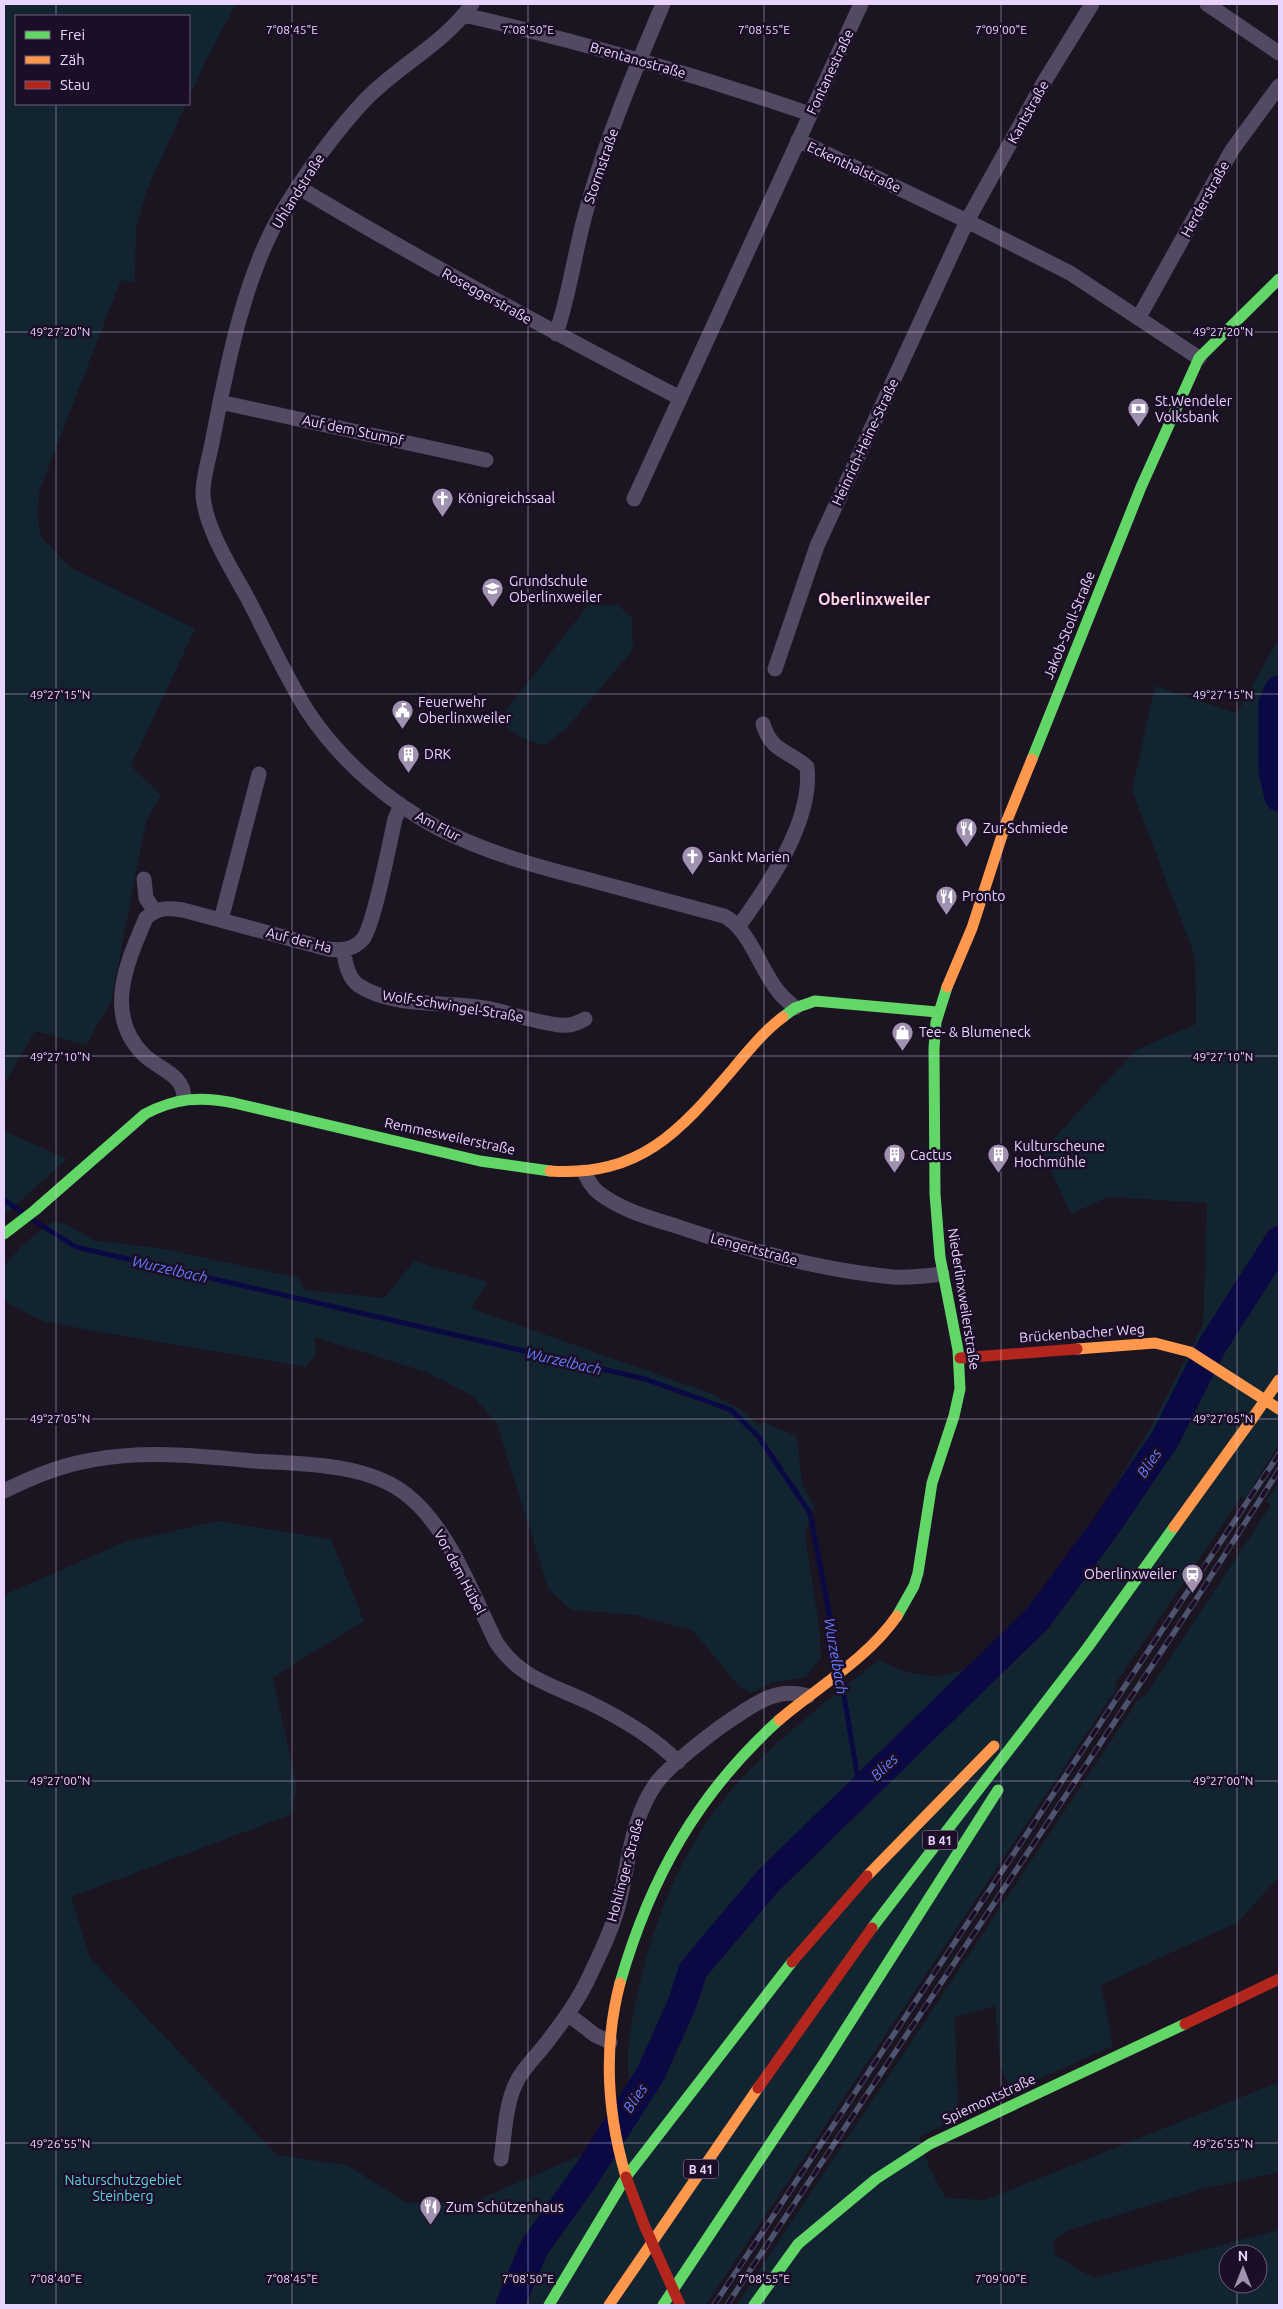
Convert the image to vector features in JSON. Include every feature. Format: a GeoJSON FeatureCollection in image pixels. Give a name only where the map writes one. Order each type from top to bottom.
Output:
{"type":"FeatureCollection","features":[{"type":"Feature","properties":{"kind":"main road","name":"Jakob-Stoll-Straße"},"geometry":{"type":"LineString","coordinates":[[937,1012],[966,943],[1006,823],[1067,668],[1141,487],[1199,358],[1279,279]]}},
{"type":"Feature","properties":{"kind":"main road","name":"Remmesweilerstraße"},"geometry":{"type":"LineString","coordinates":[[4,1234],[34,1211],[145,1114],[165,1102],[184,1098],[209,1098],[486,1162],[584,1172],[618,1164],[640,1155],[667,1139],[688,1121],[784,1014],[795,1008],[809,1002],[860,1004],[937,1012]]}},
{"type":"Feature","properties":{"kind":"main road","name":"Niederlinxweilerstraße"},"geometry":{"type":"LineString","coordinates":[[680,2305],[672,2291],[645,2227],[620,2158],[610,2100],[609,2076],[610,2042],[616,1996],[631,1946],[652,1892],[695,1812],[719,1782],[779,1720],[882,1636],[900,1612],[913,1588],[920,1561],[932,1482],[959,1396],[961,1381],[960,1358],[942,1274],[936,1226],[934,1073],[937,1012]]}},
{"type":"Feature","properties":{"kind":"main road","name":"Brückenbacher Weg"},"geometry":{"type":"LineString","coordinates":[[960,1358],[1155,1342],[1190,1352],[1279,1409]]}},
{"type":"Feature","properties":{"kind":"main road","name":"B 41"},"geometry":{"type":"LineString","coordinates":[[609,2305],[806,2018],[870,1931],[1088,1647],[1279,1380]]}},
{"type":"Feature","properties":{"kind":"main road"},"geometry":{"type":"LineString","coordinates":[[549,2305],[626,2178],[774,1984],[845,1899],[1088,1647]]}},
{"type":"Feature","properties":{"kind":"main road"},"geometry":{"type":"LineString","coordinates":[[1018,1757],[1088,1647]]}},
{"type":"Feature","properties":{"kind":"main road"},"geometry":{"type":"LineString","coordinates":[[663,2305],[826,2060],[1003,1782]]}},
{"type":"Feature","properties":{"kind":"main road","name":"Spiemontstraße"},"geometry":{"type":"LineString","coordinates":[[754,2305],[798,2244],[876,2179],[930,2144],[1279,1979]]}},
{"type":"Feature","properties":{"kind":"street","name":"Stormstraße"},"geometry":{"type":"LineString","coordinates":[[556,334],[562,316],[587,207],[608,140],[663,4]]}},
{"type":"Feature","properties":{"kind":"street","name":"Fontanestraße"},"geometry":{"type":"LineString","coordinates":[[798,140],[862,4]]}},
{"type":"Feature","properties":{"kind":"street","name":"Kantstraße"},"geometry":{"type":"LineString","coordinates":[[967,221],[1044,82],[1092,4]]}},
{"type":"Feature","properties":{"kind":"street"},"geometry":{"type":"LineString","coordinates":[[1207,4],[1279,53]]}},
{"type":"Feature","properties":{"kind":"street","name":"Brentanostraße"},"geometry":{"type":"LineString","coordinates":[[468,10],[546,34],[640,59],[810,114]]}},
{"type":"Feature","properties":{"kind":"street","name":"Uhlandstraße"},"geometry":{"type":"LineString","coordinates":[[203,492],[220,402],[248,293],[266,243],[283,210],[324,150],[366,99],[452,28],[468,10]]}},
{"type":"Feature","properties":{"kind":"street","name":"Herderstraße"},"geometry":{"type":"LineString","coordinates":[[1139,317],[1232,150],[1279,86]]}},
{"type":"Feature","properties":{"kind":"street","name":"Eckenthalstraße"},"geometry":{"type":"LineString","coordinates":[[634,499],[798,140],[1070,273],[1199,358]]}},
{"type":"Feature","properties":{"kind":"street","name":"Roseggerstraße"},"geometry":{"type":"LineString","coordinates":[[298,187],[411,254],[556,334],[680,398]]}},
{"type":"Feature","properties":{"kind":"street","name":"Heinrich-Heine-Straße"},"geometry":{"type":"LineString","coordinates":[[775,669],[817,546],[967,221]]}},
{"type":"Feature","properties":{"kind":"street","name":"Auf dem Stumpf"},"geometry":{"type":"LineString","coordinates":[[220,402],[486,460]]}},
{"type":"Feature","properties":{"kind":"street","name":"Am Flur"},"geometry":{"type":"LineString","coordinates":[[203,492],[206,511],[220,548],[307,710],[330,741],[353,767],[401,805],[437,827],[479,847],[522,862],[724,916],[734,920],[739,926]]}},
{"type":"Feature","properties":{"kind":"street"},"geometry":{"type":"LineString","coordinates":[[763,724],[768,738],[774,746],[797,758],[807,768],[809,782],[804,806],[783,860],[739,926],[778,992],[795,1008]]}},
{"type":"Feature","properties":{"kind":"street"},"geometry":{"type":"LineString","coordinates":[[221,920],[259,774]]}},
{"type":"Feature","properties":{"kind":"street","name":"Auf der Ha"},"geometry":{"type":"LineString","coordinates":[[154,910],[165,908],[183,910],[328,949],[344,951],[355,946],[364,938],[371,919],[401,805]]}},
{"type":"Feature","properties":{"kind":"street"},"geometry":{"type":"LineString","coordinates":[[144,878],[146,898],[154,910],[146,918],[140,931],[121,990],[120,1009],[128,1032],[144,1054],[172,1074],[181,1083],[184,1098]]}},
{"type":"Feature","properties":{"kind":"street","name":"Wolf-Schwingel-Straße"},"geometry":{"type":"LineString","coordinates":[[344,951],[351,976],[358,984],[375,993],[417,1002],[486,1008],[558,1025],[574,1025],[585,1019]]}},
{"type":"Feature","properties":{"kind":"street","name":"Lengertstraße"},"geometry":{"type":"LineString","coordinates":[[584,1172],[590,1183],[599,1193],[632,1212],[725,1243],[775,1256],[864,1274],[895,1277],[942,1274]]}},
{"type":"Feature","properties":{"kind":"street","name":"Vor dem Hübel"},"geometry":{"type":"LineString","coordinates":[[4,1491],[54,1469],[92,1460],[135,1454],[196,1456],[330,1467],[358,1472],[383,1481],[406,1494],[427,1514],[441,1534],[496,1642],[507,1659],[524,1673],[618,1718],[668,1751],[678,1762]]}},
{"type":"Feature","properties":{"kind":"street","name":"Hohlinger Straße"},"geometry":{"type":"LineString","coordinates":[[501,2160],[509,2106],[519,2078],[569,2015],[590,1976],[606,1939],[619,1901],[628,1854],[640,1811],[658,1782],[678,1762],[732,1719],[763,1698],[780,1693],[808,1696]]}},
{"type":"Feature","properties":{"kind":"street"},"geometry":{"type":"LineString","coordinates":[[569,2015],[595,2035],[610,2042]]}},
{"type":"Feature","properties":{"kind":"green space"},"geometry":{"type":"Polygon","coordinates":[[[4,4],[236,4],[206,60],[190,96],[190,15],[15,15],[15,105],[186,105],[147,190],[136,229],[135,283],[121,280],[40,489],[37,514],[41,536],[70,567],[195,629],[131,766],[161,795],[146,822],[111,1002],[86,1045],[35,1031],[4,1084],[4,4]]]}},
{"type":"Feature","properties":{"kind":"green space"},"geometry":{"type":"Polygon","coordinates":[[[588,605],[618,605],[632,618],[633,650],[565,730],[544,745],[525,739],[514,733],[500,718],[588,605]]]}},
{"type":"Feature","properties":{"kind":"green space","name":"Naturschutzgebiet Steinberg"},"geometry":{"type":"Polygon","coordinates":[[[1279,641],[1279,1444],[1246,1498],[1242,1496],[1117,1681],[1115,1691],[706,2305],[4,2305],[4,1595],[124,1542],[218,1521],[331,1539],[364,1621],[273,1677],[297,1788],[290,1815],[71,1897],[90,1958],[277,2155],[347,2165],[407,2203],[475,2201],[595,2149],[632,2113],[628,2051],[633,2014],[646,1957],[676,1876],[689,1850],[721,1802],[762,1757],[785,1736],[879,1660],[906,1672],[937,1677],[966,1669],[1027,1611],[1095,1518],[1149,1430],[1203,1325],[1207,1203],[1108,1197],[1071,1214],[1042,1151],[1136,1050],[1196,1024],[1195,957],[1132,790],[1155,686],[1237,713],[1279,641]]]}},
{"type":"Feature","properties":{"kind":"green space"},"geometry":{"type":"Polygon","coordinates":[[[4,1131],[67,1159],[4,1216],[4,1131]]]}},
{"type":"Feature","properties":{"kind":"green space"},"geometry":{"type":"Polygon","coordinates":[[[53,1221],[68,1225],[93,1240],[164,1249],[299,1278],[304,1290],[384,1298],[414,1261],[488,1282],[471,1308],[710,1393],[744,1411],[757,1425],[763,1422],[797,1436],[802,1484],[814,1505],[805,1535],[820,1633],[821,1658],[806,1677],[770,1683],[751,1693],[738,1685],[693,1631],[636,1615],[571,1610],[548,1588],[497,1424],[473,1396],[426,1372],[315,1337],[316,1354],[306,1367],[44,1322],[4,1301],[4,1267],[22,1245],[53,1221]]]}},
{"type":"Feature","properties":{"kind":"green space"},"geometry":{"type":"Polygon","coordinates":[[[1279,1483],[1279,1877],[1238,1922],[1101,1985],[1113,2046],[1011,2091],[1000,2066],[995,2006],[955,2017],[958,2117],[919,2138],[930,2169],[946,2198],[985,2200],[1279,2082],[1279,2172],[1199,2190],[1066,2231],[1053,2241],[1055,2255],[1094,2278],[1218,2246],[1218,2294],[1268,2294],[1268,2244],[1225,2244],[1279,2230],[1279,2305],[736,2305],[1138,1700],[1146,1694],[1271,1505],[1266,1501],[1279,1483]]]}},
{"type":"Feature","properties":{"kind":"waterway","name":"Blies"},"geometry":{"type":"LineString","coordinates":[[1279,690],[1273,703],[1273,771],[1279,797]]}},
{"type":"Feature","properties":{"kind":"waterway","name":"Wurzelbach"},"geometry":{"type":"LineString","coordinates":[[4,1200],[22,1212]]}},
{"type":"Feature","properties":{"kind":"waterway","name":"Wurzelbach"},"geometry":{"type":"LineString","coordinates":[[33,1220],[76,1247],[645,1379],[731,1410],[758,1436],[810,1513],[839,1665]]}},
{"type":"Feature","properties":{"kind":"waterway","name":"Blies"},"geometry":{"type":"LineString","coordinates":[[510,2305],[534,2248],[586,2175],[650,2075],[682,2004],[693,1970],[768,1881],[1038,1618],[1106,1526],[1165,1439],[1212,1346],[1279,1241]]}},
{"type":"Feature","properties":{"kind":"waterway","name":"Wurzelbach"},"geometry":{"type":"LineString","coordinates":[[841,1678],[860,1791]]}},
{"type":"Feature","properties":{"kind":"railway"},"geometry":{"type":"LineString","coordinates":[[714,2305],[1279,1454]]}},
{"type":"Feature","properties":{"kind":"railway"},"geometry":{"type":"LineString","coordinates":[[727,2305],[1195,1601],[1279,1470]]}},
{"type":"Feature","properties":{"kind":"traffic: fast"},"geometry":{"type":"LineString","coordinates":[[1032,759],[1141,487],[1199,358],[1279,279]]}},
{"type":"Feature","properties":{"kind":"traffic: fast"},"geometry":{"type":"LineString","coordinates":[[897,1616],[914,1586],[918,1573],[932,1483],[954,1416],[960,1389],[958,1350],[940,1257],[935,1194],[934,1048],[936,1022],[947,987]]}},
{"type":"Feature","properties":{"kind":"traffic: fast"},"geometry":{"type":"LineString","coordinates":[[783,1017],[795,1008],[815,1001],[937,1012]]}},
{"type":"Feature","properties":{"kind":"traffic: fast"},"geometry":{"type":"LineString","coordinates":[[4,1234],[34,1211],[145,1114],[167,1105],[188,1100],[199,1099],[234,1103],[480,1161],[550,1171]]}},
{"type":"Feature","properties":{"kind":"traffic: fast"},"geometry":{"type":"LineString","coordinates":[[872,1928],[1088,1647],[1174,1527]]}},
{"type":"Feature","properties":{"kind":"traffic: fast"},"geometry":{"type":"LineString","coordinates":[[620,1983],[646,1908],[680,1840],[724,1777],[779,1720]]}},
{"type":"Feature","properties":{"kind":"traffic: fast"},"geometry":{"type":"LineString","coordinates":[[663,2305],[826,2060],[998,1790]]}},
{"type":"Feature","properties":{"kind":"traffic: fast"},"geometry":{"type":"LineString","coordinates":[[549,2305],[626,2177],[792,1962]]}},
{"type":"Feature","properties":{"kind":"traffic: fast"},"geometry":{"type":"LineString","coordinates":[[754,2305],[798,2244],[876,2179],[930,2144],[1185,2024]]}},
{"type":"Feature","properties":{"kind":"traffic: slow"},"geometry":{"type":"LineString","coordinates":[[947,987],[972,928],[1006,823],[1032,759]]}},
{"type":"Feature","properties":{"kind":"traffic: slow"},"geometry":{"type":"LineString","coordinates":[[550,1171],[581,1171],[609,1166],[633,1158],[655,1146],[675,1131],[694,1112],[769,1028],[783,1017]]}},
{"type":"Feature","properties":{"kind":"traffic: slow"},"geometry":{"type":"LineString","coordinates":[[1077,1349],[1155,1343],[1190,1352],[1279,1409]]}},
{"type":"Feature","properties":{"kind":"traffic: slow"},"geometry":{"type":"LineString","coordinates":[[1252,1419],[1279,1380]]}},
{"type":"Feature","properties":{"kind":"traffic: slow"},"geometry":{"type":"LineString","coordinates":[[1174,1527],[1252,1419]]}},
{"type":"Feature","properties":{"kind":"traffic: slow"},"geometry":{"type":"LineString","coordinates":[[779,1720],[872,1646],[897,1616]]}},
{"type":"Feature","properties":{"kind":"traffic: slow"},"geometry":{"type":"LineString","coordinates":[[867,1876],[994,1746]]}},
{"type":"Feature","properties":{"kind":"traffic: slow"},"geometry":{"type":"LineString","coordinates":[[620,1983],[611,2032],[609,2056],[611,2105],[626,2177]]}},
{"type":"Feature","properties":{"kind":"traffic: slow"},"geometry":{"type":"LineString","coordinates":[[609,2305],[758,2088]]}},
{"type":"Feature","properties":{"kind":"traffic: jam"},"geometry":{"type":"LineString","coordinates":[[960,1358],[1077,1349]]}},
{"type":"Feature","properties":{"kind":"traffic: jam"},"geometry":{"type":"LineString","coordinates":[[792,1962],[867,1876]]}},
{"type":"Feature","properties":{"kind":"traffic: jam"},"geometry":{"type":"LineString","coordinates":[[758,2088],[872,1928]]}},
{"type":"Feature","properties":{"kind":"traffic: jam"},"geometry":{"type":"LineString","coordinates":[[1185,2024],[1279,1979]]}},
{"type":"Feature","properties":{"kind":"traffic: jam"},"geometry":{"type":"LineString","coordinates":[[626,2177],[645,2227],[680,2305]]}},
{"type":"Feature","properties":{"kind":"place","name":"St.Wendeler Volksbank"},"geometry":{"type":"Point","coordinates":[1139,428]}},
{"type":"Feature","properties":{"kind":"place","name":"Königreichssaal"},"geometry":{"type":"Point","coordinates":[442,517]}},
{"type":"Feature","properties":{"kind":"place","name":"Grundschule Oberlinxweiler"},"geometry":{"type":"Point","coordinates":[493,608]}},
{"type":"Feature","properties":{"kind":"place","name":"Feuerwehr Oberlinxweiler"},"geometry":{"type":"Point","coordinates":[402,729]}},
{"type":"Feature","properties":{"kind":"place","name":"DRK"},"geometry":{"type":"Point","coordinates":[408,773]}},
{"type":"Feature","properties":{"kind":"place","name":"Zur Schmiede"},"geometry":{"type":"Point","coordinates":[967,847]}},
{"type":"Feature","properties":{"kind":"place","name":"Sankt Marien"},"geometry":{"type":"Point","coordinates":[692,876]}},
{"type":"Feature","properties":{"kind":"place","name":"Pronto"},"geometry":{"type":"Point","coordinates":[946,915]}},
{"type":"Feature","properties":{"kind":"place","name":"Tee- & Blumeneck"},"geometry":{"type":"Point","coordinates":[903,1051]}},
{"type":"Feature","properties":{"kind":"place","name":"Kulturscheune Hochmühle"},"geometry":{"type":"Point","coordinates":[998,1173]}},
{"type":"Feature","properties":{"kind":"place","name":"Cactus"},"geometry":{"type":"Point","coordinates":[894,1174]}},
{"type":"Feature","properties":{"kind":"place","name":"Oberlinxweiler"},"geometry":{"type":"Point","coordinates":[1193,1593]}},
{"type":"Feature","properties":{"kind":"place","name":"Zum Schützenhaus"},"geometry":{"type":"Point","coordinates":[430,2226]}},
{"type":"Feature","properties":{"kind":"district","name":"Oberlinxweiler"},"geometry":{"type":"Point","coordinates":[874,599]}}]}
